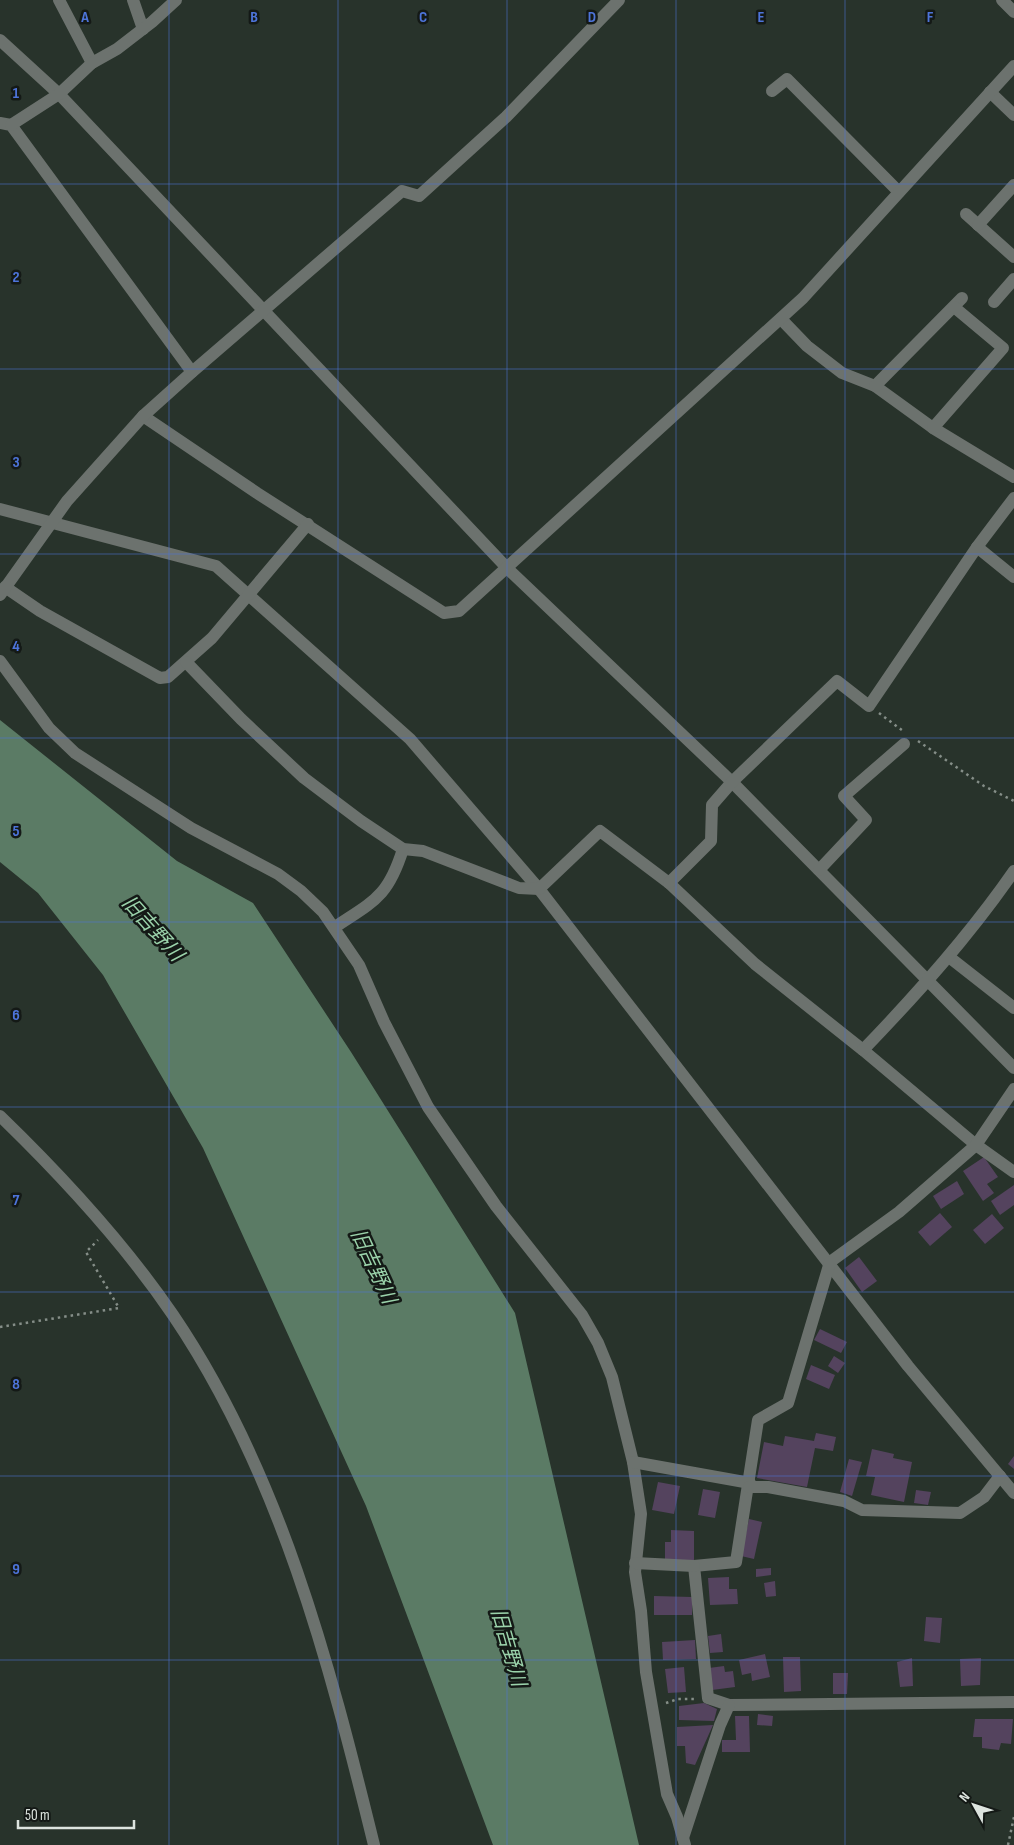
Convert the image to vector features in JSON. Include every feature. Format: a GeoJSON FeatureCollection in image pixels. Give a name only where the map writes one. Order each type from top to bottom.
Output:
{"type":"FeatureCollection","features":[{"type":"Feature","properties":{"kind":"street"},"geometry":{"type":"LineString","coordinates":[[59,0],[92,63]]}},
{"type":"Feature","properties":{"kind":"street"},"geometry":{"type":"LineString","coordinates":[[133,0],[144,29]]}},
{"type":"Feature","properties":{"kind":"street"},"geometry":{"type":"LineString","coordinates":[[176,0],[144,29],[117,49],[92,63],[59,94],[5,124],[192,372]]}},
{"type":"Feature","properties":{"kind":"street"},"geometry":{"type":"LineString","coordinates":[[308,524],[212,638],[168,677],[160,678],[3,591],[66,501],[143,416],[402,191],[419,196],[506,117],[619,0]]}},
{"type":"Feature","properties":{"kind":"street"},"geometry":{"type":"LineString","coordinates":[[1002,0],[1014,12]]}},
{"type":"Feature","properties":{"kind":"street"},"geometry":{"type":"LineString","coordinates":[[0,40],[59,94],[507,568],[732,782],[1014,1068]]}},
{"type":"Feature","properties":{"kind":"street"},"geometry":{"type":"LineString","coordinates":[[143,416],[444,613],[460,611],[803,298],[1014,66]]}},
{"type":"Feature","properties":{"kind":"street"},"geometry":{"type":"LineString","coordinates":[[772,91],[787,79],[899,192]]}},
{"type":"Feature","properties":{"kind":"street"},"geometry":{"type":"LineString","coordinates":[[990,92],[1014,115]]}},
{"type":"Feature","properties":{"kind":"street"},"geometry":{"type":"LineString","coordinates":[[978,225],[1014,185]]}},
{"type":"Feature","properties":{"kind":"street"},"geometry":{"type":"LineString","coordinates":[[966,214],[1014,257]]}},
{"type":"Feature","properties":{"kind":"street"},"geometry":{"type":"LineString","coordinates":[[994,302],[1014,279]]}},
{"type":"Feature","properties":{"kind":"street"},"geometry":{"type":"LineString","coordinates":[[875,386],[958,302],[1003,348],[933,428]]}},
{"type":"Feature","properties":{"kind":"street"},"geometry":{"type":"LineString","coordinates":[[781,319],[807,346],[842,373],[875,386],[933,428],[1014,478]]}},
{"type":"Feature","properties":{"kind":"street"},"geometry":{"type":"LineString","coordinates":[[669,883],[711,841],[712,805],[732,782],[837,680],[869,706],[977,547],[1014,498]]}},
{"type":"Feature","properties":{"kind":"street"},"geometry":{"type":"LineString","coordinates":[[0,509],[50,524],[216,566],[247,596],[410,739],[539,889],[830,1262],[908,1366],[1014,1493]]}},
{"type":"Feature","properties":{"kind":"street"},"geometry":{"type":"LineString","coordinates":[[977,547],[1014,577]]}},
{"type":"Feature","properties":{"kind":"street"},"geometry":{"type":"LineString","coordinates":[[0,661],[48,728],[75,753],[191,828],[278,874],[301,891],[334,927],[359,965],[384,1022],[428,1107],[496,1206],[586,1322],[598,1343],[612,1377],[633,1462],[641,1514],[634,1572],[652,1707],[667,1794],[677,1817],[684,1842]]}},
{"type":"Feature","properties":{"kind":"street"},"geometry":{"type":"LineString","coordinates":[[186,662],[241,719],[304,778],[360,821],[403,849],[423,851],[519,888],[539,889],[600,831],[669,883],[755,964],[863,1050],[976,1145],[1014,1172]]}},
{"type":"Feature","properties":{"kind":"street"},"geometry":{"type":"LineString","coordinates":[[819,870],[866,820],[844,796],[908,739]]}},
{"type":"Feature","properties":{"kind":"street"},"geometry":{"type":"LineString","coordinates":[[334,927],[378,899],[395,874],[403,849]]}},
{"type":"Feature","properties":{"kind":"street"},"geometry":{"type":"LineString","coordinates":[[863,1050],[929,981],[988,909],[1014,871]]}},
{"type":"Feature","properties":{"kind":"street"},"geometry":{"type":"LineString","coordinates":[[949,957],[1014,1008]]}},
{"type":"Feature","properties":{"kind":"street"},"geometry":{"type":"LineString","coordinates":[[635,1563],[694,1566],[736,1562],[758,1420],[788,1403],[830,1262],[899,1212],[976,1145],[1014,1089]]}},
{"type":"Feature","properties":{"kind":"street"},"geometry":{"type":"LineString","coordinates":[[0,1116],[36,1151],[108,1230],[173,1315],[204,1365],[247,1449],[265,1489],[294,1564],[337,1696],[374,1845]]}},
{"type":"Feature","properties":{"kind":"street"},"geometry":{"type":"LineString","coordinates":[[633,1462],[749,1485],[844,1501],[862,1510],[960,1513],[984,1496],[1000,1476]]}},
{"type":"Feature","properties":{"kind":"street"},"geometry":{"type":"LineString","coordinates":[[694,1566],[708,1698],[728,1705],[1014,1702]]}},
{"type":"Feature","properties":{"kind":"street"},"geometry":{"type":"LineString","coordinates":[[684,1842],[720,1725],[728,1705]]}},
{"type":"Feature","properties":{"kind":"path"},"geometry":{"type":"LineString","coordinates":[[869,706],[908,739],[984,786],[1014,801]]}},
{"type":"Feature","properties":{"kind":"path"},"geometry":{"type":"LineString","coordinates":[[0,1327],[119,1308],[86,1252],[108,1230]]}},
{"type":"Feature","properties":{"kind":"path"},"geometry":{"type":"LineString","coordinates":[[652,1707],[678,1699],[708,1698]]}},
{"type":"Feature","properties":{"kind":"path"},"geometry":{"type":"LineString","coordinates":[[1008,1845],[1014,1817]]}},
{"type":"Feature","properties":{"kind":"water","name":"旧吉野川"},"geometry":{"type":"Polygon","coordinates":[[[0,720],[177,861],[253,903],[351,1052],[515,1313],[639,1845],[493,1845],[366,1506],[203,1148],[103,975],[38,893],[0,862],[0,720]]]}},
{"type":"Feature","properties":{"kind":"building"},"geometry":{"type":"Polygon","coordinates":[[[984,1157],[998,1177],[987,1184],[994,1193],[983,1201],[963,1171],[984,1157]]]}},
{"type":"Feature","properties":{"kind":"building"},"geometry":{"type":"Polygon","coordinates":[[[957,1181],[964,1194],[941,1209],[933,1196],[957,1181]]]}},
{"type":"Feature","properties":{"kind":"building"},"geometry":{"type":"Polygon","coordinates":[[[1014,1185],[1014,1205],[1000,1215],[991,1201],[1014,1185]]]}},
{"type":"Feature","properties":{"kind":"building"},"geometry":{"type":"Polygon","coordinates":[[[940,1213],[952,1227],[930,1246],[918,1232],[940,1213]]]}},
{"type":"Feature","properties":{"kind":"building"},"geometry":{"type":"Polygon","coordinates":[[[992,1214],[1004,1228],[985,1244],[973,1230],[992,1214]]]}},
{"type":"Feature","properties":{"kind":"building"},"geometry":{"type":"Polygon","coordinates":[[[859,1257],[877,1281],[862,1292],[845,1268],[859,1257]]]}},
{"type":"Feature","properties":{"kind":"building"},"geometry":{"type":"Polygon","coordinates":[[[820,1329],[847,1342],[841,1353],[814,1340],[820,1329]]]}},
{"type":"Feature","properties":{"kind":"building"},"geometry":{"type":"Polygon","coordinates":[[[834,1356],[845,1363],[838,1373],[828,1366],[834,1356]]]}},
{"type":"Feature","properties":{"kind":"building"},"geometry":{"type":"Polygon","coordinates":[[[811,1365],[835,1375],[829,1389],[806,1379],[811,1365]]]}},
{"type":"Feature","properties":{"kind":"building"},"geometry":{"type":"Polygon","coordinates":[[[816,1433],[836,1437],[833,1451],[815,1448],[807,1487],[757,1478],[764,1442],[783,1446],[785,1436],[814,1441],[816,1433]]]}},
{"type":"Feature","properties":{"kind":"building"},"geometry":{"type":"Polygon","coordinates":[[[872,1449],[894,1454],[893,1458],[912,1462],[904,1502],[871,1495],[875,1477],[866,1476],[872,1449]]]}},
{"type":"Feature","properties":{"kind":"building"},"geometry":{"type":"Polygon","coordinates":[[[1014,1456],[1014,1469],[1008,1464],[1014,1456]]]}},
{"type":"Feature","properties":{"kind":"building"},"geometry":{"type":"Polygon","coordinates":[[[849,1459],[862,1462],[852,1496],[840,1492],[849,1459]]]}},
{"type":"Feature","properties":{"kind":"building"},"geometry":{"type":"Polygon","coordinates":[[[658,1482],[680,1486],[674,1514],[652,1510],[658,1482]]]}},
{"type":"Feature","properties":{"kind":"building"},"geometry":{"type":"Polygon","coordinates":[[[703,1489],[720,1492],[715,1518],[698,1515],[703,1489]]]}},
{"type":"Feature","properties":{"kind":"building"},"geometry":{"type":"Polygon","coordinates":[[[916,1490],[931,1492],[928,1505],[914,1503],[916,1490]]]}},
{"type":"Feature","properties":{"kind":"building"},"geometry":{"type":"Polygon","coordinates":[[[749,1519],[762,1522],[754,1559],[741,1556],[749,1519]]]}},
{"type":"Feature","properties":{"kind":"building"},"geometry":{"type":"Polygon","coordinates":[[[671,1530],[694,1531],[694,1560],[665,1560],[665,1542],[671,1542],[671,1530]]]}},
{"type":"Feature","properties":{"kind":"building"},"geometry":{"type":"Polygon","coordinates":[[[771,1568],[771,1575],[756,1577],[756,1569],[771,1568]]]}},
{"type":"Feature","properties":{"kind":"building"},"geometry":{"type":"Polygon","coordinates":[[[729,1577],[729,1589],[737,1589],[738,1604],[710,1605],[708,1578],[729,1577]]]}},
{"type":"Feature","properties":{"kind":"building"},"geometry":{"type":"Polygon","coordinates":[[[775,1581],[776,1596],[766,1597],[764,1583],[775,1581]]]}},
{"type":"Feature","properties":{"kind":"building"},"geometry":{"type":"Polygon","coordinates":[[[654,1596],[692,1597],[692,1615],[654,1615],[654,1596]]]}},
{"type":"Feature","properties":{"kind":"building"},"geometry":{"type":"Polygon","coordinates":[[[926,1617],[942,1618],[940,1643],[924,1641],[926,1617]]]}},
{"type":"Feature","properties":{"kind":"building"},"geometry":{"type":"Polygon","coordinates":[[[721,1634],[723,1652],[710,1653],[708,1636],[721,1634]]]}},
{"type":"Feature","properties":{"kind":"building"},"geometry":{"type":"Polygon","coordinates":[[[695,1640],[696,1659],[663,1660],[662,1642],[695,1640]]]}},
{"type":"Feature","properties":{"kind":"building"},"geometry":{"type":"Polygon","coordinates":[[[765,1654],[770,1677],[752,1681],[751,1673],[742,1675],[739,1660],[765,1654]]]}},
{"type":"Feature","properties":{"kind":"building"},"geometry":{"type":"Polygon","coordinates":[[[783,1657],[800,1657],[801,1691],[784,1692],[783,1657]]]}},
{"type":"Feature","properties":{"kind":"building"},"geometry":{"type":"Polygon","coordinates":[[[912,1658],[913,1686],[900,1687],[897,1662],[912,1658]]]}},
{"type":"Feature","properties":{"kind":"building"},"geometry":{"type":"Polygon","coordinates":[[[981,1658],[980,1685],[961,1686],[960,1659],[981,1658]]]}},
{"type":"Feature","properties":{"kind":"building"},"geometry":{"type":"Polygon","coordinates":[[[724,1666],[725,1672],[733,1671],[735,1687],[712,1690],[709,1668],[724,1666]]]}},
{"type":"Feature","properties":{"kind":"building"},"geometry":{"type":"Polygon","coordinates":[[[684,1667],[686,1692],[668,1693],[665,1669],[684,1667]]]}},
{"type":"Feature","properties":{"kind":"building"},"geometry":{"type":"Polygon","coordinates":[[[833,1673],[848,1673],[847,1694],[833,1694],[833,1673]]]}},
{"type":"Feature","properties":{"kind":"building"},"geometry":{"type":"Polygon","coordinates":[[[704,1703],[717,1709],[714,1721],[679,1720],[679,1706],[704,1703]]]}},
{"type":"Feature","properties":{"kind":"building"},"geometry":{"type":"Polygon","coordinates":[[[758,1714],[773,1716],[772,1726],[757,1725],[758,1714]]]}},
{"type":"Feature","properties":{"kind":"building"},"geometry":{"type":"Polygon","coordinates":[[[735,1716],[749,1716],[750,1752],[722,1752],[722,1740],[736,1740],[735,1716]]]}},
{"type":"Feature","properties":{"kind":"building"},"geometry":{"type":"Polygon","coordinates":[[[975,1719],[1013,1719],[1011,1744],[1001,1743],[999,1750],[982,1748],[982,1737],[973,1737],[975,1719]]]}},
{"type":"Feature","properties":{"kind":"building"},"geometry":{"type":"Polygon","coordinates":[[[713,1725],[695,1765],[686,1763],[685,1746],[677,1746],[677,1727],[713,1725]]]}}]}
